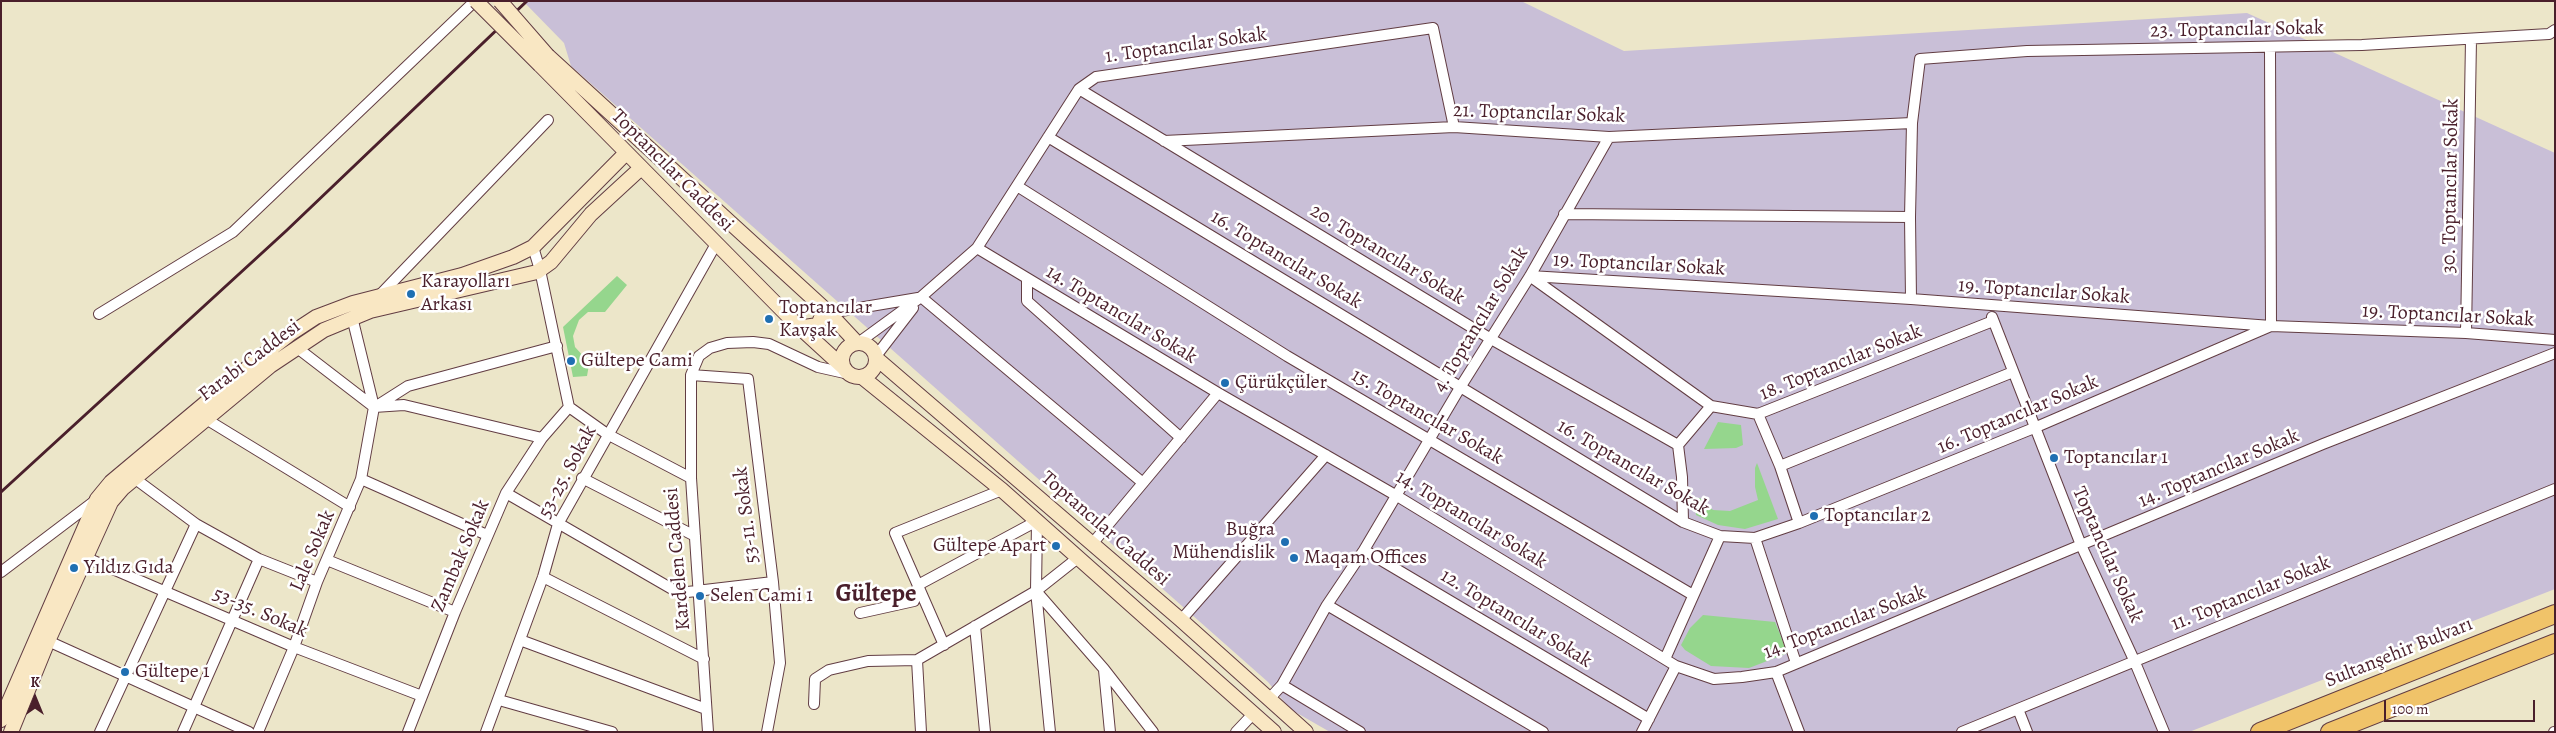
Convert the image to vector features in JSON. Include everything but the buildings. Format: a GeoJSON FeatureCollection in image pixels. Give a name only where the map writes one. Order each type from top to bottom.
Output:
{"type":"FeatureCollection","features":[{"type":"Feature","properties":{"kind":"highway","name":"Sultanşehir Bulvarı"},"geometry":{"type":"LineString","coordinates":[[2260,732],[2555,614]]}},
{"type":"Feature","properties":{"kind":"highway"},"geometry":{"type":"LineString","coordinates":[[2330,732],[2555,643]]}},
{"type":"Feature","properties":{"kind":"street","name":"Toptancılar Caddesi"},"geometry":{"type":"LineString","coordinates":[[475,1],[829,313],[858,343]]}},
{"type":"Feature","properties":{"kind":"street"},"geometry":{"type":"LineString","coordinates":[[99,314],[233,232],[475,1]]}},
{"type":"Feature","properties":{"kind":"street","name":"Toptancılar Caddesi"},"geometry":{"type":"LineString","coordinates":[[500,1],[544,60],[626,153],[795,323],[846,370]]}},
{"type":"Feature","properties":{"kind":"street","name":"1. Toptancılar Sokak"},"geometry":{"type":"LineString","coordinates":[[858,343],[921,297],[977,248],[1079,90],[1096,77],[1433,28],[1454,127]]}},
{"type":"Feature","properties":{"kind":"street","name":"23. Toptancılar Sokak"},"geometry":{"type":"LineString","coordinates":[[1912,124],[1920,59],[2027,51],[2270,48],[2471,40],[2549,34],[2555,30]]}},
{"type":"Feature","properties":{"kind":"street","name":"30. Toptancılar Sokak"},"geometry":{"type":"LineString","coordinates":[[2466,333],[2471,40]]}},
{"type":"Feature","properties":{"kind":"street"},"geometry":{"type":"LineString","coordinates":[[2270,48],[2271,326]]}},
{"type":"Feature","properties":{"kind":"street","name":"20. Toptancılar Sokak"},"geometry":{"type":"LineString","coordinates":[[1079,90],[1491,339],[1678,446]]}},
{"type":"Feature","properties":{"kind":"street"},"geometry":{"type":"LineString","coordinates":[[378,296],[548,120]]}},
{"type":"Feature","properties":{"kind":"street"},"geometry":{"type":"LineString","coordinates":[[1911,299],[1912,124]]}},
{"type":"Feature","properties":{"kind":"street","name":"21. Toptancılar Sokak"},"geometry":{"type":"LineString","coordinates":[[1164,141],[1454,127],[1609,137],[1912,124]]}},
{"type":"Feature","properties":{"kind":"street","name":"16. Toptancılar Sokak"},"geometry":{"type":"LineString","coordinates":[[1048,137],[1683,522],[1720,536],[1755,538],[1799,523],[2034,428],[2271,326]]}},
{"type":"Feature","properties":{"kind":"street","name":"4. Toptancılar Sokak"},"geometry":{"type":"LineString","coordinates":[[1269,699],[1282,685],[1327,605],[1397,496],[1461,386],[1530,276],[1609,137]]}},
{"type":"Feature","properties":{"kind":"street","name":"Farabi Caddesi"},"geometry":{"type":"LineString","coordinates":[[1,720],[97,499],[111,482],[290,334],[316,317],[353,303],[462,275],[513,258],[533,247],[626,153]]}},
{"type":"Feature","properties":{"kind":"street","name":"Farabi Caddesi"},"geometry":{"type":"LineString","coordinates":[[11,732],[48,641],[111,502],[134,478],[270,366],[324,330],[352,317],[540,270],[551,262],[591,214],[641,168]]}},
{"type":"Feature","properties":{"kind":"street","name":"15. Toptancılar Sokak"},"geometry":{"type":"LineString","coordinates":[[1016,186],[1287,356],[1430,438],[1693,595]]}},
{"type":"Feature","properties":{"kind":"street"},"geometry":{"type":"LineString","coordinates":[[1564,214],[1910,217]]}},
{"type":"Feature","properties":{"kind":"street","name":"53-25. Sokak"},"geometry":{"type":"LineString","coordinates":[[486,732],[543,577],[558,524],[582,478],[716,244]]}},
{"type":"Feature","properties":{"kind":"street"},"geometry":{"type":"LineString","coordinates":[[533,247],[540,270],[569,407]]}},
{"type":"Feature","properties":{"kind":"street","name":"14. Toptancılar Sokak"},"geometry":{"type":"LineString","coordinates":[[977,248],[1218,393],[1397,496],[1664,659],[1676,666],[1714,679],[1776,672],[2323,444],[2555,353]]}},
{"type":"Feature","properties":{"kind":"street","name":"19. Toptancılar Sokak"},"geometry":{"type":"LineString","coordinates":[[1530,276],[1911,299],[1988,307],[2138,315],[2271,326],[2466,333],[2555,340]]}},
{"type":"Feature","properties":{"kind":"street","name":"18. Toptancılar Sokak"},"geometry":{"type":"LineString","coordinates":[[1530,276],[1711,406],[1758,414],[1994,321]]}},
{"type":"Feature","properties":{"kind":"street","name":"14. Toptancılar Sokak"},"geometry":{"type":"LineString","coordinates":[[1026,279],[1027,301],[1180,438]]}},
{"type":"Feature","properties":{"kind":"street"},"geometry":{"type":"LineString","coordinates":[[829,313],[921,297],[1143,483]]}},
{"type":"Feature","properties":{"kind":"street","name":"1. Toptancılar Sokak"},"geometry":{"type":"LineString","coordinates":[[876,357],[921,297]]}},
{"type":"Feature","properties":{"kind":"street"},"geometry":{"type":"LineString","coordinates":[[795,323],[804,327],[818,325],[823,313],[817,303]]}},
{"type":"Feature","properties":{"kind":"street","name":"Toptancılar Sokak"},"geometry":{"type":"LineString","coordinates":[[1988,307],[2081,546],[2134,660],[2164,732]]}},
{"type":"Feature","properties":{"kind":"street"},"geometry":{"type":"LineString","coordinates":[[352,317],[374,407]]}},
{"type":"Feature","properties":{"kind":"street"},"geometry":{"type":"LineString","coordinates":[[691,478],[691,375],[699,356],[710,348],[728,343],[754,342],[769,344],[818,367],[846,370],[862,377],[873,370],[876,357],[869,346],[858,343],[844,352],[846,370]]}},
{"type":"Feature","properties":{"kind":"street"},"geometry":{"type":"LineString","coordinates":[[374,407],[408,386],[556,346]]}},
{"type":"Feature","properties":{"kind":"street"},"geometry":{"type":"LineString","coordinates":[[296,347],[374,407],[404,405],[542,438]]}},
{"type":"Feature","properties":{"kind":"street","name":"Toptancılar Caddesi"},"geometry":{"type":"LineString","coordinates":[[876,357],[1180,620],[1306,732]]}},
{"type":"Feature","properties":{"kind":"street"},"geometry":{"type":"LineString","coordinates":[[1780,466],[2013,372]]}},
{"type":"Feature","properties":{"kind":"street","name":"53-11. Sokak"},"geometry":{"type":"LineString","coordinates":[[691,375],[748,379],[773,582],[780,663],[767,732]]}},
{"type":"Feature","properties":{"kind":"street","name":"Toptancılar Caddesi"},"geometry":{"type":"LineString","coordinates":[[862,377],[1002,490],[1274,732]]}},
{"type":"Feature","properties":{"kind":"street"},"geometry":{"type":"LineString","coordinates":[[1092,544],[1218,393]]}},
{"type":"Feature","properties":{"kind":"street"},"geometry":{"type":"LineString","coordinates":[[1683,522],[1682,477],[1678,446],[1711,406]]}},
{"type":"Feature","properties":{"kind":"street","name":"Lale Sokak"},"geometry":{"type":"LineString","coordinates":[[258,732],[294,647],[317,582],[361,479],[374,407]]}},
{"type":"Feature","properties":{"kind":"street","name":"Kardelen Caddesi"},"geometry":{"type":"LineString","coordinates":[[569,407],[607,434],[691,478],[708,732]]}},
{"type":"Feature","properties":{"kind":"street","name":"Zambak Sokak"},"geometry":{"type":"LineString","coordinates":[[408,732],[455,612],[506,493],[542,438],[569,407]]}},
{"type":"Feature","properties":{"kind":"street"},"geometry":{"type":"LineString","coordinates":[[1758,414],[1780,466],[1799,523]]}},
{"type":"Feature","properties":{"kind":"street"},"geometry":{"type":"LineString","coordinates":[[206,419],[350,507]]}},
{"type":"Feature","properties":{"kind":"street"},"geometry":{"type":"LineString","coordinates":[[1180,620],[1326,455]]}},
{"type":"Feature","properties":{"kind":"street"},"geometry":{"type":"LineString","coordinates":[[134,478],[196,524],[260,559],[317,582]]}},
{"type":"Feature","properties":{"kind":"street"},"geometry":{"type":"LineString","coordinates":[[582,478],[695,536]]}},
{"type":"Feature","properties":{"kind":"street"},"geometry":{"type":"LineString","coordinates":[[361,479],[487,535]]}},
{"type":"Feature","properties":{"kind":"street","name":"11. Toptancılar Sokak"},"geometry":{"type":"LineString","coordinates":[[1962,732],[2555,489]]}},
{"type":"Feature","properties":{"kind":"street"},"geometry":{"type":"LineString","coordinates":[[944,645],[895,533],[1002,490]]}},
{"type":"Feature","properties":{"kind":"street"},"geometry":{"type":"LineString","coordinates":[[506,493],[679,593],[773,582]]}},
{"type":"Feature","properties":{"kind":"street"},"geometry":{"type":"LineString","coordinates":[[1,572],[97,499]]}},
{"type":"Feature","properties":{"kind":"street"},"geometry":{"type":"LineString","coordinates":[[860,614],[914,601],[918,584],[1037,521],[1036,591],[1050,732]]}},
{"type":"Feature","properties":{"kind":"street"},"geometry":{"type":"LineString","coordinates":[[100,732],[196,524]]}},
{"type":"Feature","properties":{"kind":"street"},"geometry":{"type":"LineString","coordinates":[[1664,659],[1720,536]]}},
{"type":"Feature","properties":{"kind":"street"},"geometry":{"type":"LineString","coordinates":[[1755,538],[1796,664]]}},
{"type":"Feature","properties":{"kind":"street","name":"12. Toptancılar Sokak"},"geometry":{"type":"LineString","coordinates":[[1364,550],[1650,719]]}},
{"type":"Feature","properties":{"kind":"street"},"geometry":{"type":"LineString","coordinates":[[814,704],[815,680],[829,670],[868,661],[917,660],[1036,591],[1079,557]]}},
{"type":"Feature","properties":{"kind":"street","name":"53-35. Sokak"},"geometry":{"type":"LineString","coordinates":[[87,558],[294,647],[422,696]]}},
{"type":"Feature","properties":{"kind":"street"},"geometry":{"type":"LineString","coordinates":[[183,732],[260,559]]}},
{"type":"Feature","properties":{"kind":"street"},"geometry":{"type":"LineString","coordinates":[[327,560],[455,612]]}},
{"type":"Feature","properties":{"kind":"street"},"geometry":{"type":"LineString","coordinates":[[543,577],[704,659]]}},
{"type":"Feature","properties":{"kind":"street"},"geometry":{"type":"LineString","coordinates":[[1036,591],[1104,669],[1153,732]]}},
{"type":"Feature","properties":{"kind":"street"},"geometry":{"type":"LineString","coordinates":[[1327,605],[1543,732]]}},
{"type":"Feature","properties":{"kind":"street"},"geometry":{"type":"LineString","coordinates":[[975,626],[984,732]]}},
{"type":"Feature","properties":{"kind":"street"},"geometry":{"type":"LineString","coordinates":[[520,640],[706,709]]}},
{"type":"Feature","properties":{"kind":"street"},"geometry":{"type":"LineString","coordinates":[[48,641],[249,732]]}},
{"type":"Feature","properties":{"kind":"street"},"geometry":{"type":"LineString","coordinates":[[917,660],[921,732]]}},
{"type":"Feature","properties":{"kind":"street"},"geometry":{"type":"LineString","coordinates":[[1642,732],[1676,666]]}},
{"type":"Feature","properties":{"kind":"street"},"geometry":{"type":"LineString","coordinates":[[1104,669],[1110,732]]}},
{"type":"Feature","properties":{"kind":"street"},"geometry":{"type":"LineString","coordinates":[[1776,672],[1798,732]]}},
{"type":"Feature","properties":{"kind":"street"},"geometry":{"type":"LineString","coordinates":[[1282,685],[1360,732]]}},
{"type":"Feature","properties":{"kind":"street"},"geometry":{"type":"LineString","coordinates":[[499,700],[612,732]]}},
{"type":"Feature","properties":{"kind":"street"},"geometry":{"type":"LineString","coordinates":[[2018,709],[2027,732]]}},
{"type":"Feature","properties":{"kind":"street"},"geometry":{"type":"LineString","coordinates":[[1236,732],[1253,714]]}},
{"type":"Feature","properties":{"kind":"shaded area"},"geometry":{"type":"Polygon","coordinates":[[[523,1],[1521,1],[1624,51],[2247,13],[2555,153],[2555,589],[2189,732],[1330,732],[1290,709],[1268,682],[571,66],[564,43],[523,1]]]}},
{"type":"Feature","properties":{"kind":"green space"},"geometry":{"type":"Polygon","coordinates":[[[617,276],[627,285],[605,312],[588,312],[579,320],[573,336],[575,347],[585,358],[590,359],[587,376],[573,377],[563,327],[617,276]]]}},
{"type":"Feature","properties":{"kind":"green space"},"geometry":{"type":"Polygon","coordinates":[[[1718,422],[1741,425],[1743,445],[1736,448],[1704,449],[1718,422]]]}},
{"type":"Feature","properties":{"kind":"green space"},"geometry":{"type":"Polygon","coordinates":[[[1757,463],[1778,519],[1745,529],[1718,525],[1696,515],[1694,498],[1700,498],[1713,510],[1730,511],[1758,500],[1755,487],[1755,468],[1757,463]]]}},
{"type":"Feature","properties":{"kind":"green space"},"geometry":{"type":"Polygon","coordinates":[[[1703,615],[1775,622],[1788,653],[1749,668],[1711,666],[1685,650],[1681,645],[1690,628],[1703,615]]]}},
{"type":"Feature","properties":{"kind":"railway"},"geometry":{"type":"LineString","coordinates":[[1,492],[286,231],[527,1]]}},
{"type":"Feature","properties":{"kind":"place","name":"Karayolları Arkası"},"geometry":{"type":"Point","coordinates":[411,294]}},
{"type":"Feature","properties":{"kind":"place","name":"Toptancılar Kavşak"},"geometry":{"type":"Point","coordinates":[769,319]}},
{"type":"Feature","properties":{"kind":"place","name":"Gültepe Cami"},"geometry":{"type":"Point","coordinates":[571,361]}},
{"type":"Feature","properties":{"kind":"place","name":"Çürükçüler"},"geometry":{"type":"Point","coordinates":[1225,383]}},
{"type":"Feature","properties":{"kind":"place","name":"Toptancılar 1"},"geometry":{"type":"Point","coordinates":[2054,458]}},
{"type":"Feature","properties":{"kind":"place","name":"Toptancılar 2"},"geometry":{"type":"Point","coordinates":[1814,516]}},
{"type":"Feature","properties":{"kind":"place","name":"Buğra Mühendislik"},"geometry":{"type":"Point","coordinates":[1285,542]}},
{"type":"Feature","properties":{"kind":"place","name":"Gültepe Apart"},"geometry":{"type":"Point","coordinates":[1056,546]}},
{"type":"Feature","properties":{"kind":"place","name":"Maqam Offices"},"geometry":{"type":"Point","coordinates":[1294,558]}},
{"type":"Feature","properties":{"kind":"place","name":"Yıldız Gıda"},"geometry":{"type":"Point","coordinates":[74,568]}},
{"type":"Feature","properties":{"kind":"place","name":"Selen Cami 1"},"geometry":{"type":"Point","coordinates":[700,596]}},
{"type":"Feature","properties":{"kind":"place","name":"Gültepe 1"},"geometry":{"type":"Point","coordinates":[125,672]}},
{"type":"Feature","properties":{"kind":"district","name":"Gültepe"},"geometry":{"type":"Point","coordinates":[876,595]}}]}
